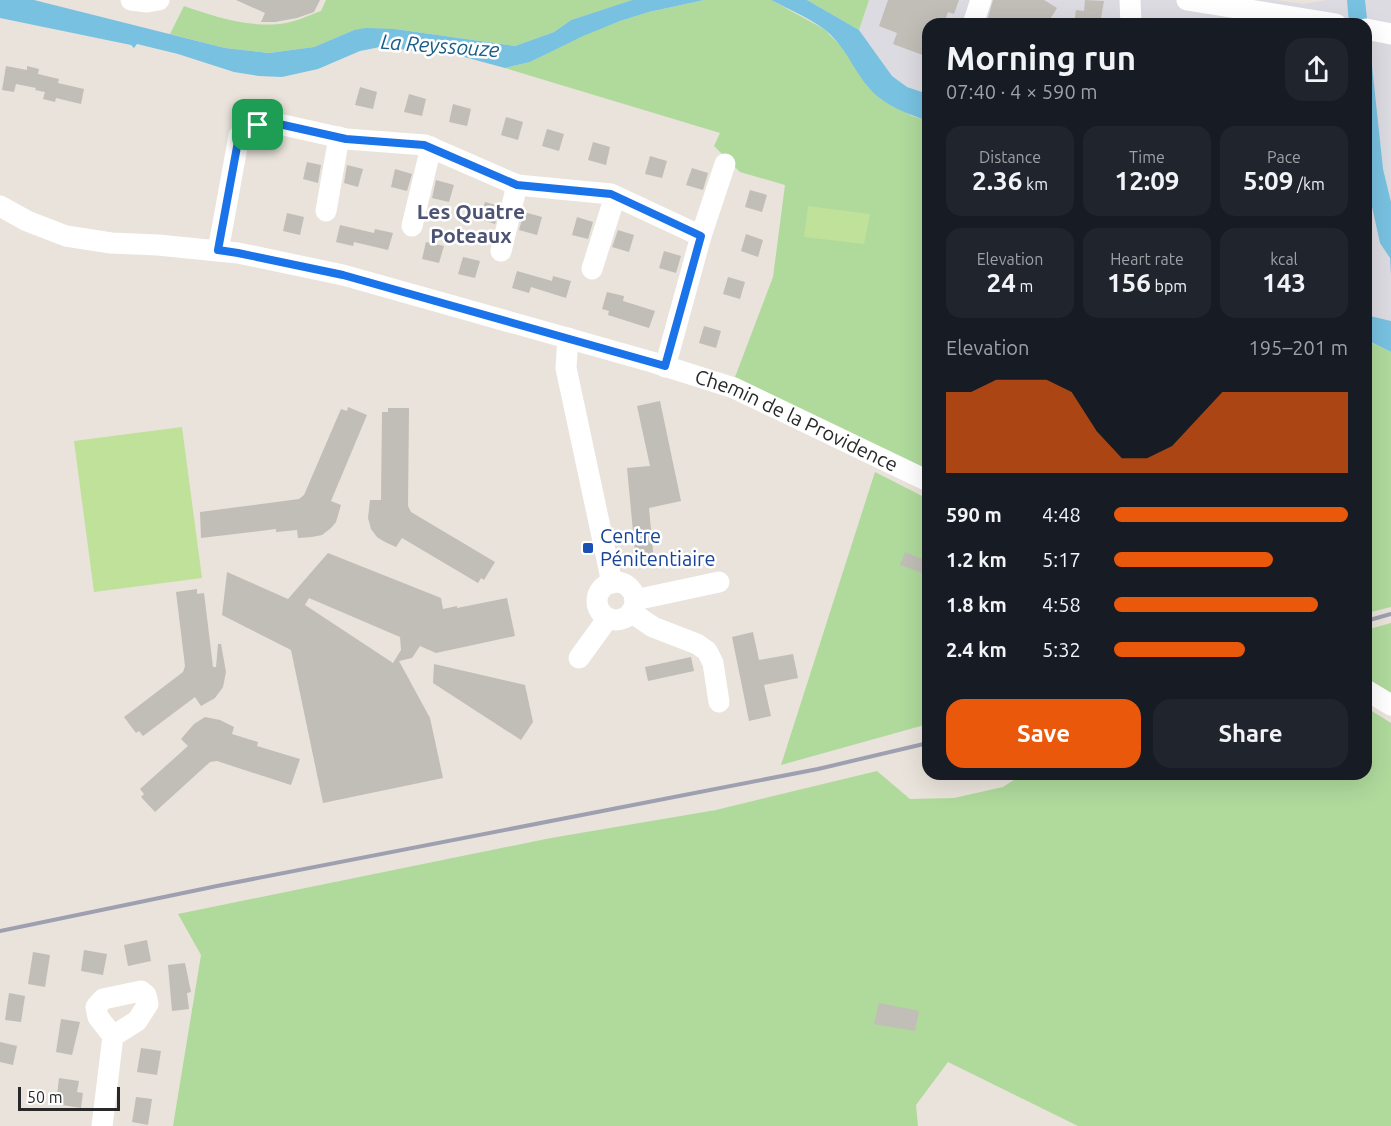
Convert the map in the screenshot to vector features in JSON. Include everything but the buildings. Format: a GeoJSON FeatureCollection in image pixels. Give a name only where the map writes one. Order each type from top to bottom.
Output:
{"type":"FeatureCollection","features":[{"type":"Feature","properties":{"kind":"street"},"geometry":{"type":"LineString","coordinates":[[131,0],[147,2],[159,0]]}},
{"type":"Feature","properties":{"kind":"street"},"geometry":{"type":"LineString","coordinates":[[975,18],[981,0]]}},
{"type":"Feature","properties":{"kind":"street"},"geometry":{"type":"LineString","coordinates":[[1130,0],[1131,18]]}},
{"type":"Feature","properties":{"kind":"street"},"geometry":{"type":"LineString","coordinates":[[1187,0],[1309,16]]}},
{"type":"Feature","properties":{"kind":"street"},"geometry":{"type":"LineString","coordinates":[[218,250],[239,136],[249,128],[270,122],[339,137],[431,147],[517,185],[611,194],[701,236]]}},
{"type":"Feature","properties":{"kind":"street"},"geometry":{"type":"LineString","coordinates":[[326,211],[339,137]]}},
{"type":"Feature","properties":{"kind":"street"},"geometry":{"type":"LineString","coordinates":[[412,226],[431,147]]}},
{"type":"Feature","properties":{"kind":"street"},"geometry":{"type":"LineString","coordinates":[[665,366],[701,236],[725,164]]}},
{"type":"Feature","properties":{"kind":"street"},"geometry":{"type":"LineString","coordinates":[[501,251],[517,185]]}},
{"type":"Feature","properties":{"kind":"street"},"geometry":{"type":"LineString","coordinates":[[592,269],[615,196]]}},
{"type":"Feature","properties":{"kind":"street","name":"Chemin de la Providence"},"geometry":{"type":"LineString","coordinates":[[0,206],[27,221],[66,236],[111,243],[218,250],[343,275],[665,366],[734,388],[922,478]]}},
{"type":"Feature","properties":{"kind":"street"},"geometry":{"type":"LineString","coordinates":[[568,338],[566,368],[612,583]]}},
{"type":"Feature","properties":{"kind":"street"},"geometry":{"type":"LineString","coordinates":[[719,582],[633,606],[621,619],[608,618],[600,609],[598,598],[603,588],[612,583],[625,584],[634,594],[633,606],[653,627],[697,644],[707,651],[713,663],[719,702]]}},
{"type":"Feature","properties":{"kind":"street"},"geometry":{"type":"LineString","coordinates":[[579,658],[608,618]]}},
{"type":"Feature","properties":{"kind":"street"},"geometry":{"type":"LineString","coordinates":[[1372,694],[1391,705]]}},
{"type":"Feature","properties":{"kind":"street"},"geometry":{"type":"LineString","coordinates":[[102,1126],[113,1036]]}},
{"type":"Feature","properties":{"kind":"shaded area"},"geometry":{"type":"Polygon","coordinates":[[[869,0],[1275,0],[1303,4],[1327,0],[1391,0],[1391,321],[1372,316],[1372,18],[922,18],[922,92],[907,87],[892,76],[859,30],[869,0]]]}},
{"type":"Feature","properties":{"kind":"green space"},"geometry":{"type":"Polygon","coordinates":[[[326,0],[632,0],[571,20],[554,32],[515,46],[395,29],[354,30],[314,47],[269,53],[225,48],[170,34],[184,6],[234,21],[273,24],[290,22],[321,11],[326,0]]]}},
{"type":"Feature","properties":{"kind":"green space"},"geometry":{"type":"Polygon","coordinates":[[[704,0],[771,0],[824,29],[841,46],[869,88],[881,99],[922,119],[922,470],[735,377],[773,277],[785,185],[740,172],[714,146],[720,133],[505,68],[530,62],[583,35],[649,12],[704,0]]]}},
{"type":"Feature","properties":{"kind":"green space"},"geometry":{"type":"Polygon","coordinates":[[[807,0],[869,0],[859,30],[807,0]]]}},
{"type":"Feature","properties":{"kind":"green space"},"geometry":{"type":"Polygon","coordinates":[[[808,206],[870,214],[864,244],[804,237],[808,206]]]}},
{"type":"Feature","properties":{"kind":"green space"},"geometry":{"type":"Polygon","coordinates":[[[1372,343],[1391,352],[1391,607],[1372,612],[1372,343]]]}},
{"type":"Feature","properties":{"kind":"green space"},"geometry":{"type":"Polygon","coordinates":[[[182,427],[202,578],[94,592],[74,441],[182,427]]]}},
{"type":"Feature","properties":{"kind":"green space"},"geometry":{"type":"Polygon","coordinates":[[[875,472],[922,496],[922,726],[781,765],[875,472]]]}},
{"type":"Feature","properties":{"kind":"green space"},"geometry":{"type":"Polygon","coordinates":[[[1391,623],[1391,697],[1372,684],[1372,628],[1391,623]]]}},
{"type":"Feature","properties":{"kind":"green space"},"geometry":{"type":"Polygon","coordinates":[[[1372,711],[1391,723],[1391,1126],[1078,1126],[948,1062],[916,1105],[918,1126],[173,1126],[201,955],[178,914],[551,838],[716,810],[877,771],[910,799],[954,798],[1003,787],[1014,780],[1372,780],[1372,711]]]}},
{"type":"Feature","properties":{"kind":"water","name":"La Reyssouze"},"geometry":{"type":"Polygon","coordinates":[[[0,0],[34,0],[225,48],[269,53],[314,47],[354,30],[366,28],[395,29],[515,46],[554,32],[571,20],[632,0],[704,0],[620,21],[530,62],[505,68],[457,55],[380,47],[360,51],[318,69],[282,77],[234,72],[137,44],[134,48],[131,45],[0,18],[0,0]]]}},
{"type":"Feature","properties":{"kind":"water"},"geometry":{"type":"Polygon","coordinates":[[[771,0],[807,0],[859,30],[892,76],[907,87],[922,92],[922,119],[904,112],[875,94],[831,35],[811,21],[771,0]]]}},
{"type":"Feature","properties":{"kind":"water"},"geometry":{"type":"Polygon","coordinates":[[[1347,0],[1365,0],[1367,18],[1348,18],[1347,0]]]}},
{"type":"Feature","properties":{"kind":"water"},"geometry":{"type":"Polygon","coordinates":[[[1372,66],[1383,169],[1391,202],[1391,275],[1390,258],[1380,243],[1372,207],[1372,66]]]}},
{"type":"Feature","properties":{"kind":"water"},"geometry":{"type":"Polygon","coordinates":[[[1372,316],[1391,321],[1391,352],[1372,342],[1372,316]]]}},
{"type":"Feature","properties":{"kind":"railway"},"geometry":{"type":"LineString","coordinates":[[1372,619],[1391,614]]}},
{"type":"Feature","properties":{"kind":"railway"},"geometry":{"type":"LineString","coordinates":[[0,931],[217,886],[818,769],[922,744]]}},
{"type":"Feature","properties":{"kind":"place","name":"Centre Pénitentiaire"},"geometry":{"type":"Point","coordinates":[588,548]}},
{"type":"Feature","properties":{"kind":"district","name":"Les Quatre Poteaux"},"geometry":{"type":"Point","coordinates":[471,224]}},
{"type":"Feature","properties":{"kind":"route"},"geometry":{"type":"LineString","coordinates":[[270,122],[346,139],[424,145],[517,185],[611,194],[701,236],[665,366],[343,275],[218,250],[239,136],[249,128],[258,125],[270,122]]}}]}
